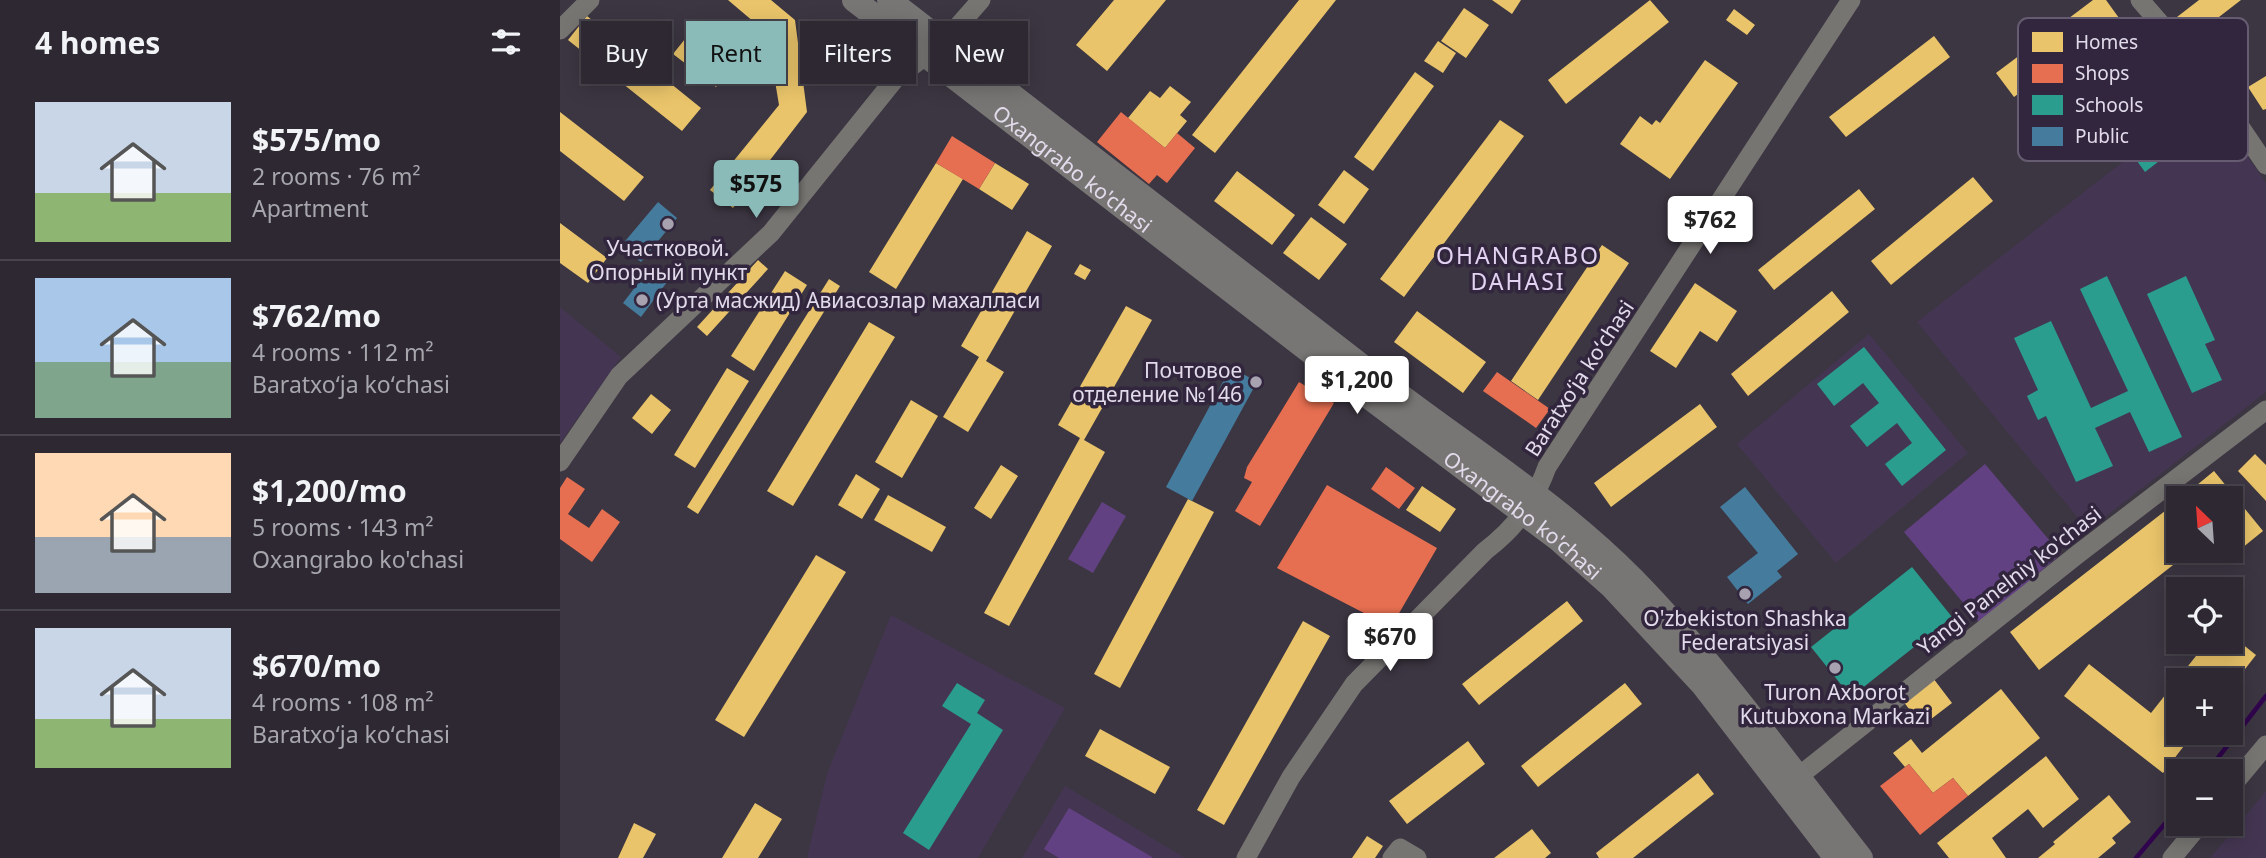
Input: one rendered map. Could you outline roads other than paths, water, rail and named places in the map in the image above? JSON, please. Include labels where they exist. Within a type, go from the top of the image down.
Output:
[{"type":"main road","name":"Oxangrabo ko'chasi","points":[[854,0],[930,46]]},
{"type":"main road","name":"Oxangrabo ko'chasi","points":[[889,0],[930,44]]},
{"type":"main road","name":"Oxangrabo ko'chasi","points":[[980,84],[1361,378],[1531,503],[1602,551],[1660,608],[1790,784],[1836,858]]},
{"type":"main road","name":"Oxangrabo ko'chasi","points":[[1790,784],[1861,858]]},
{"type":"street","points":[[560,30],[590,0]]},
{"type":"street","points":[[961,21],[981,0]]},
{"type":"street","name":"Baratxoʻja koʻchasi","points":[[1246,858],[1291,777],[1354,684],[1485,551],[1508,533],[1531,503],[1547,467],[1851,0]]},
{"type":"street","points":[[2140,0],[2156,18]]},
{"type":"street","points":[[560,462],[619,376],[771,233],[895,79],[930,53]]},
{"type":"street","points":[[2248,138],[2266,165]]},
{"type":"street","name":"Yangi Panelniy ko'chasi","points":[[1790,784],[2078,554],[2266,410]]},
{"type":"street","points":[[2243,773],[2266,746]]},
{"type":"street","points":[[2172,858],[2190,836]]},
{"type":"waterway","points":[[2217,759],[2266,696]]},
{"type":"waterway","points":[[2136,858],[2166,822]]},
{"type":"place","name":"Участковой. Опорный пункт","points":[[668,224]]},
{"type":"place","name":"(Урта масжид) Авиасозлар махалласи","points":[[642,300]]},
{"type":"place","name":"Почтовое отделение №146","points":[[1256,382]]},
{"type":"place","name":"O'zbekiston Shashka Federatsiyasi","points":[[1745,594]]},
{"type":"place","name":"Turon Axborot Kutubxona Markazi","points":[[1835,668]]},
{"type":"district","name":"OHANGRABO DAHASI","points":[[1518,268]]}]
